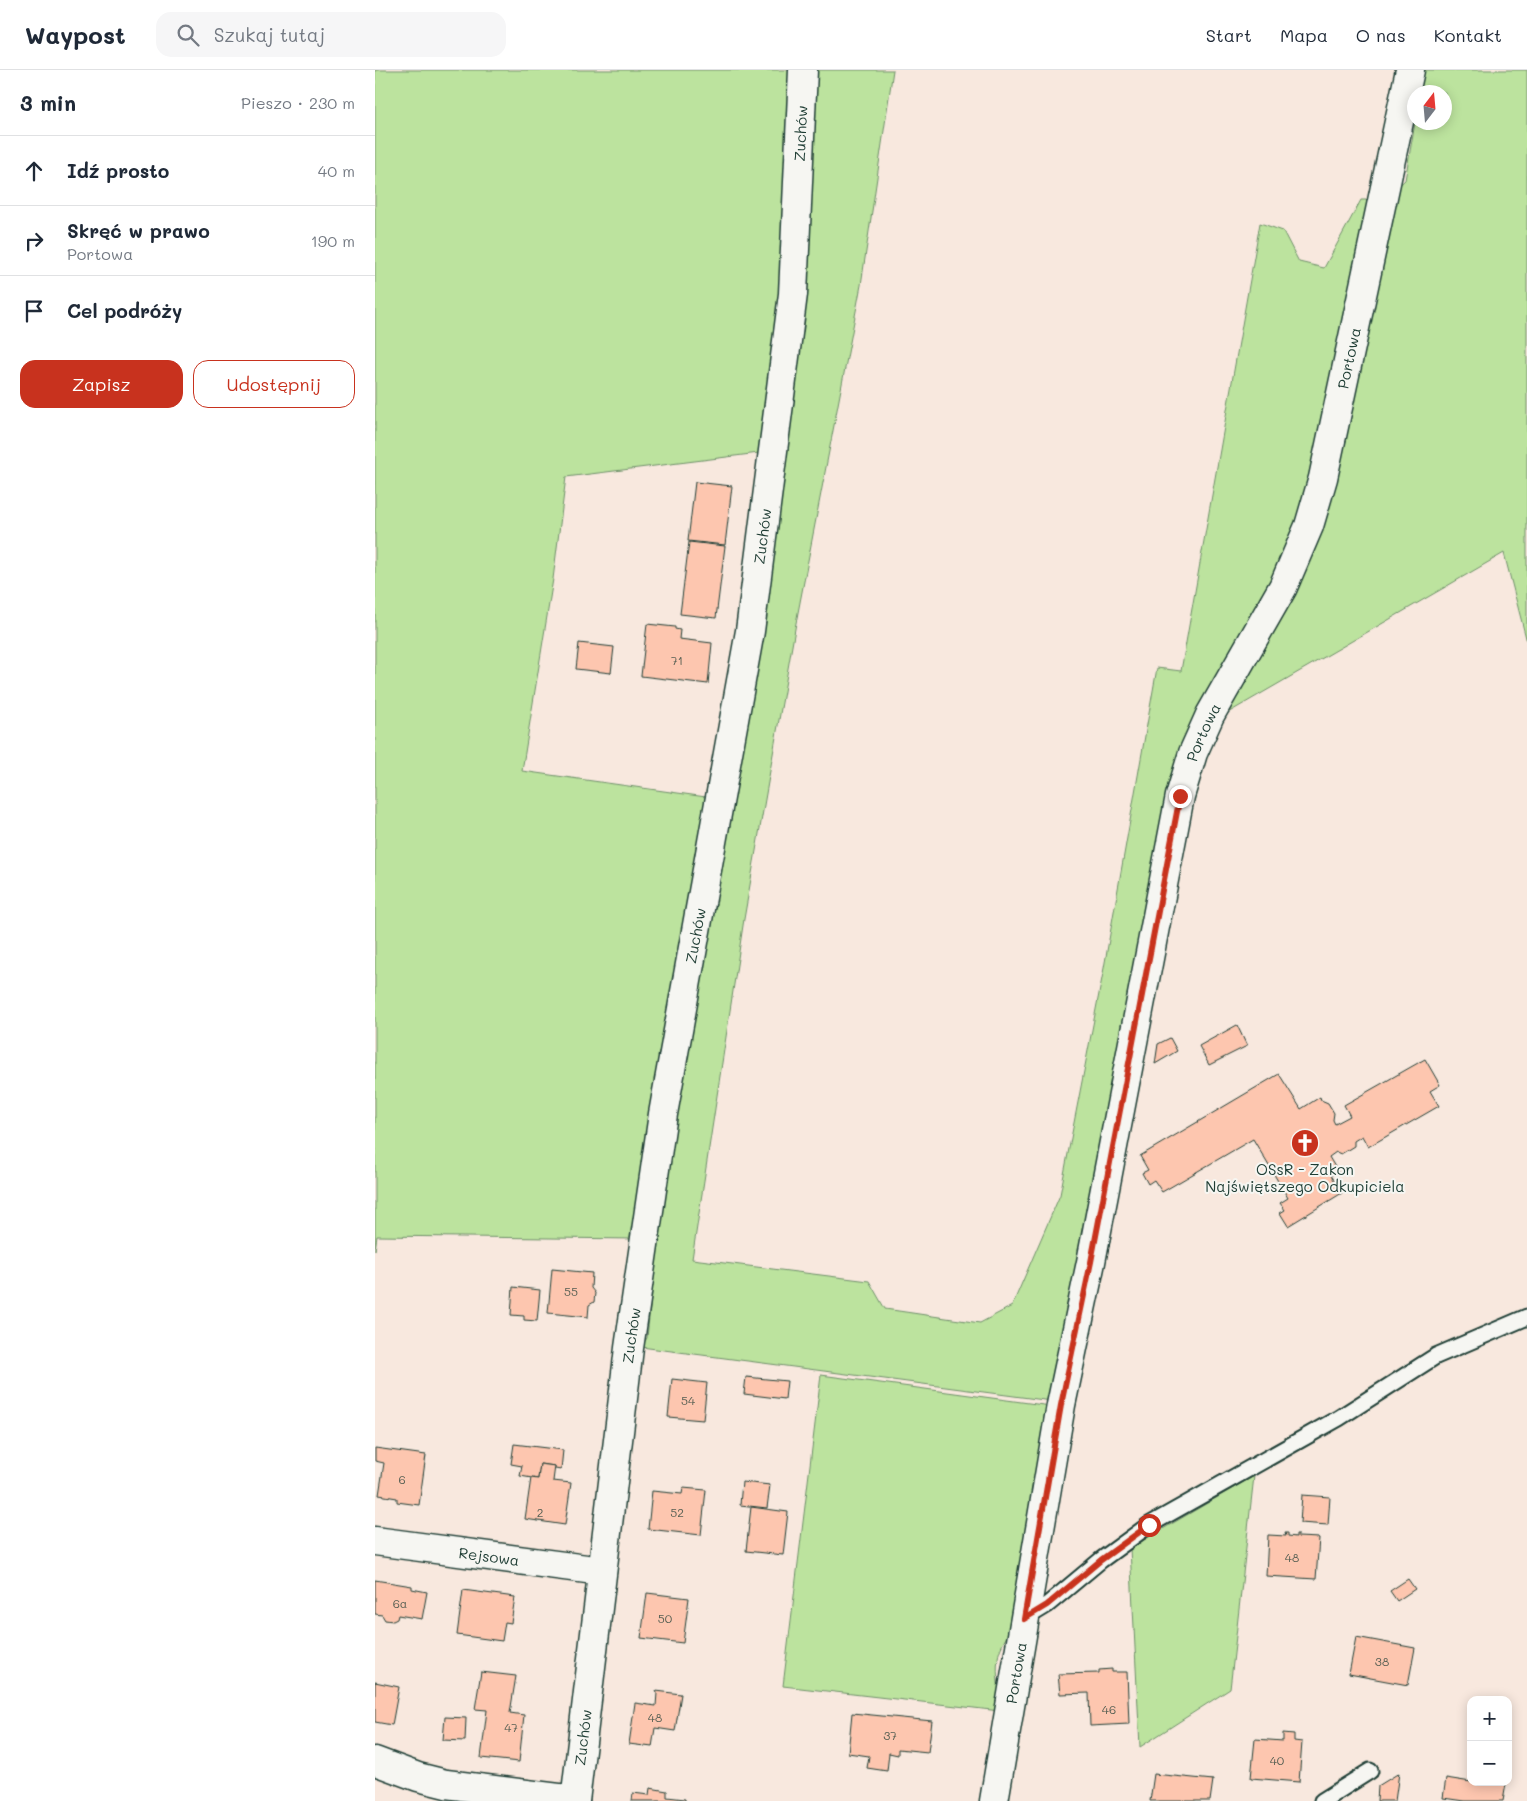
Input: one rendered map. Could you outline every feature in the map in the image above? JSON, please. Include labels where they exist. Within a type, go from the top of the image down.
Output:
[{"type":"street","name":"Zuchów","points":[[575,1800],[629,1348],[663,1114],[752,612],[793,294],[803,70]]},
{"type":"street","name":"Portowa","points":[[994,1801],[1061,1405],[1091,1262],[1180,796],[1193,752],[1210,715],[1283,587],[1309,526],[1323,478],[1410,70]]},
{"type":"street","name":"Rejsowa","points":[[375,1541],[602,1571]]},
{"type":"street","points":[[375,1761],[418,1777],[447,1784],[575,1800]]},
{"type":"lane","points":[[1024,1619],[1047,1605],[1101,1560],[1149,1525],[1339,1418],[1436,1356],[1527,1317]]},
{"type":"lane","points":[[1322,1801],[1370,1771]]},
{"type":"green space","points":[[375,70],[795,70],[792,139],[767,452],[566,477],[553,579],[522,771],[713,798],[636,1239],[377,1236],[375,1250]]},
{"type":"green space","points":[[811,70],[893,70],[861,285],[796,623],[744,919],[692,1259],[869,1281],[885,1309],[980,1323],[1012,1306],[1060,1195],[1104,968],[1157,668],[1181,671],[1260,223],[1283,231],[1299,262],[1324,268],[1361,200],[1374,200],[1315,475],[1273,584],[1205,703],[1052,1401],[641,1347],[647,1338],[654,1267],[706,912]]},
{"type":"green space","points":[[1423,70],[1527,70],[1527,642],[1504,553],[1219,718],[1262,647],[1395,189],[1405,180],[1414,130],[1452,130],[1452,85],[1420,85]]},
{"type":"green space","points":[[821,1375],[1051,1406],[1009,1632],[998,1658],[1000,1711],[783,1686]]},
{"type":"green space","points":[[1254,1476],[1230,1689],[1140,1747],[1130,1548]]},
{"type":"building","points":[[695,482],[732,486],[725,545],[688,541]]},
{"type":"building","points":[[689,542],[725,546],[716,618],[680,614]]},
{"type":"building","points":[[647,624],[675,627],[675,629],[680,630],[679,639],[712,643],[708,684],[641,676]]},
{"type":"building","points":[[579,643],[614,647],[611,673],[576,669]]},
{"type":"building","points":[[1237,1025],[1247,1046],[1209,1065],[1199,1046]]},
{"type":"building","points":[[1170,1038],[1177,1051],[1155,1064],[1158,1044]]},
{"type":"building","name":"OSsR - Zakon Najświętszego Odkupiciela","points":[[1425,1059],[1440,1085],[1430,1091],[1439,1106],[1368,1147],[1362,1136],[1354,1141],[1354,1146],[1341,1154],[1336,1152],[1329,1157],[1338,1172],[1331,1175],[1342,1193],[1288,1226],[1280,1213],[1285,1210],[1280,1203],[1288,1198],[1253,1139],[1162,1192],[1154,1180],[1148,1184],[1142,1173],[1148,1170],[1140,1156],[1279,1074],[1301,1109],[1320,1097],[1321,1100],[1328,1103],[1334,1113],[1333,1120],[1335,1124],[1350,1116],[1344,1105]]},
{"type":"building","points":[[552,1269],[592,1273],[591,1288],[595,1293],[594,1302],[589,1305],[588,1317],[548,1313]]},
{"type":"building","points":[[513,1287],[540,1290],[537,1321],[524,1320],[524,1316],[511,1315]]},
{"type":"building","points":[[746,1377],[787,1381],[785,1399],[744,1394]]},
{"type":"building","points":[[672,1379],[707,1383],[703,1420],[668,1417]]},
{"type":"building","points":[[514,1444],[563,1450],[561,1470],[555,1469],[555,1466],[540,1464],[538,1479],[520,1476],[522,1466],[511,1464]]},
{"type":"building","points":[[375,1448],[426,1455],[419,1505],[397,1502],[397,1498],[379,1495],[384,1463],[375,1461]]},
{"type":"building","points":[[540,1464],[555,1466],[553,1481],[571,1483],[565,1525],[525,1519],[531,1478],[538,1479]]},
{"type":"building","points":[[742,1482],[770,1485],[767,1508],[740,1505]]},
{"type":"building","points":[[683,1488],[706,1490],[701,1535],[648,1529],[652,1491],[682,1494]]},
{"type":"building","points":[[1302,1495],[1330,1497],[1328,1525],[1300,1523]]},
{"type":"building","points":[[751,1507],[788,1512],[783,1555],[746,1551]]},
{"type":"building","points":[[1285,1533],[1288,1533],[1288,1536],[1296,1537],[1296,1534],[1298,1534],[1298,1537],[1319,1538],[1316,1579],[1266,1576],[1268,1535],[1286,1536]]},
{"type":"building","points":[[1408,1579],[1415,1589],[1397,1601],[1390,1591]]},
{"type":"building","points":[[375,1580],[412,1586],[412,1589],[427,1592],[422,1619],[398,1615],[397,1619],[393,1621],[385,1620],[382,1615],[375,1614]]},
{"type":"building","points":[[463,1590],[515,1597],[511,1623],[505,1622],[502,1641],[457,1635]]},
{"type":"building","points":[[647,1593],[689,1598],[683,1643],[641,1638]]},
{"type":"building","points":[[1356,1637],[1415,1648],[1408,1685],[1349,1674]]},
{"type":"building","points":[[1112,1669],[1112,1672],[1127,1672],[1129,1724],[1090,1726],[1089,1693],[1060,1694],[1058,1674],[1099,1673],[1099,1670]]},
{"type":"building","points":[[481,1672],[516,1676],[510,1713],[524,1715],[519,1762],[481,1758],[487,1710],[475,1709]]},
{"type":"building","points":[[375,1682],[399,1687],[392,1725],[375,1722]]},
{"type":"building","points":[[656,1691],[681,1694],[675,1731],[655,1728],[652,1747],[629,1744],[635,1703],[656,1706]]},
{"type":"building","points":[[852,1713],[932,1721],[928,1752],[898,1749],[898,1755],[889,1753],[887,1771],[867,1768],[869,1756],[848,1753]]},
{"type":"building","points":[[445,1717],[466,1718],[465,1741],[443,1740]]},
{"type":"building","points":[[1283,1733],[1294,1734],[1294,1741],[1302,1742],[1299,1782],[1251,1778],[1255,1739],[1283,1741]]},
{"type":"building","points":[[1399,1773],[1395,1801],[1377,1801],[1378,1786]]},
{"type":"building","points":[[1154,1774],[1213,1780],[1210,1801],[1150,1801]]},
{"type":"building","points":[[1446,1778],[1467,1781],[1467,1786],[1506,1786],[1503,1801],[1464,1801],[1443,1798]]},
{"type":"building","points":[[650,1788],[667,1791],[667,1797],[685,1799],[685,1801],[632,1801],[633,1793],[649,1795]]},
{"type":"place","name":"OSsR - Zakon Najświętszego Odkupiciela","points":[[1305,1143]]},
{"type":"route","points":[[1149,1525],[1101,1560],[1047,1605],[1024,1619],[1061,1405],[1091,1262],[1180,796]]}]
